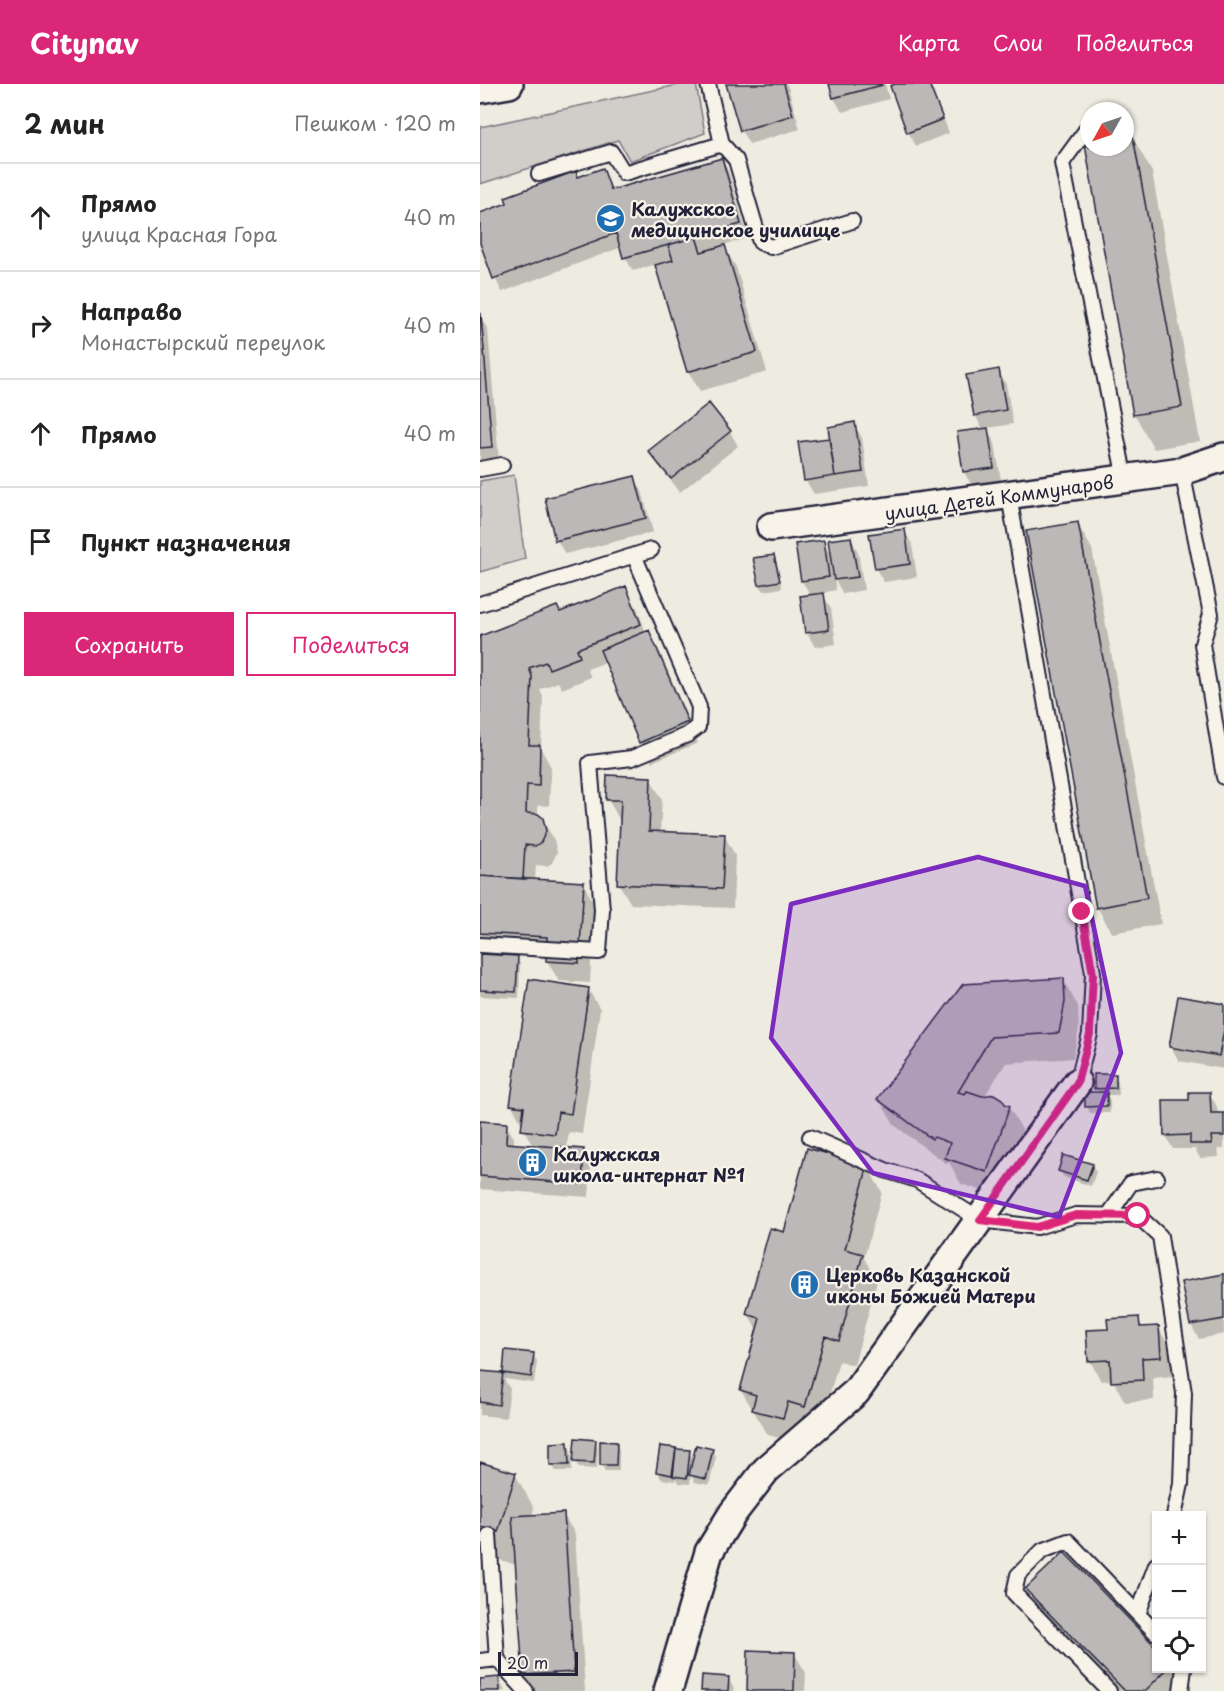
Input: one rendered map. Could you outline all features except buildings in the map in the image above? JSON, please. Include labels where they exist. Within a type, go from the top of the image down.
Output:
[{"type":"street","points":[[480,89],[509,84]]},
{"type":"street","name":"улица Детей Коммунаров","points":[[771,527],[1182,471],[1224,457]]},
{"type":"street","points":[[668,1691],[709,1552],[733,1513],[766,1470],[856,1392],[1077,1083]]},
{"type":"lane","points":[[708,84],[722,144],[736,160],[760,242],[771,248],[852,221]]},
{"type":"lane","points":[[1080,138],[1062,163],[1125,479]]},
{"type":"lane","points":[[538,174],[611,152],[624,173],[722,144]]},
{"type":"lane","points":[[480,469],[502,465]]},
{"type":"lane","points":[[1182,471],[1211,614],[1202,644],[1224,777]]},
{"type":"lane","points":[[1010,496],[1093,974],[1090,1034],[1077,1083]]},
{"type":"lane","points":[[480,604],[651,550]]},
{"type":"lane","points":[[480,945],[599,952],[602,910],[590,763],[632,758],[687,735],[698,727],[699,707],[634,555]]},
{"type":"lane","points":[[810,1137],[885,1170],[917,1180],[980,1220],[1037,1227],[1076,1215],[1138,1216],[1160,1236],[1184,1393],[1181,1484],[1175,1511]]},
{"type":"lane","points":[[1107,1216],[1131,1183],[1156,1178]]},
{"type":"lane","points":[[489,1535],[497,1659],[525,1691]]},
{"type":"lane","points":[[1109,1691],[1014,1593],[1018,1575],[1042,1551],[1068,1541],[1152,1629]]},
{"type":"lane","points":[[1138,1614],[1152,1576]]},
{"type":"lane","points":[[480,1661],[497,1659]]},
{"type":"lane","points":[[1181,1691],[1183,1673]]},
{"type":"highlighted area","points":[[978,857],[1085,886],[1121,1053],[1059,1217],[873,1173],[771,1038],[791,904]]},
{"type":"shaded area","points":[[682,84],[696,84],[705,133],[630,161],[618,140],[480,184],[480,127]]},
{"type":"shaded area","points":[[514,475],[525,559],[480,572],[480,481]]},
{"type":"place","name":"Калужское медицинское училище","points":[[610,218]]},
{"type":"place","name":"Калужская школа-интернат №1","points":[[532,1163]]},
{"type":"place","name":"Церковь Казанской иконы Божией Матери","points":[[805,1284]]},
{"type":"route","points":[[1082,912],[1093,974],[1090,1034],[1077,1083],[980,1220],[1037,1227],[1076,1215],[1138,1216]]}]
